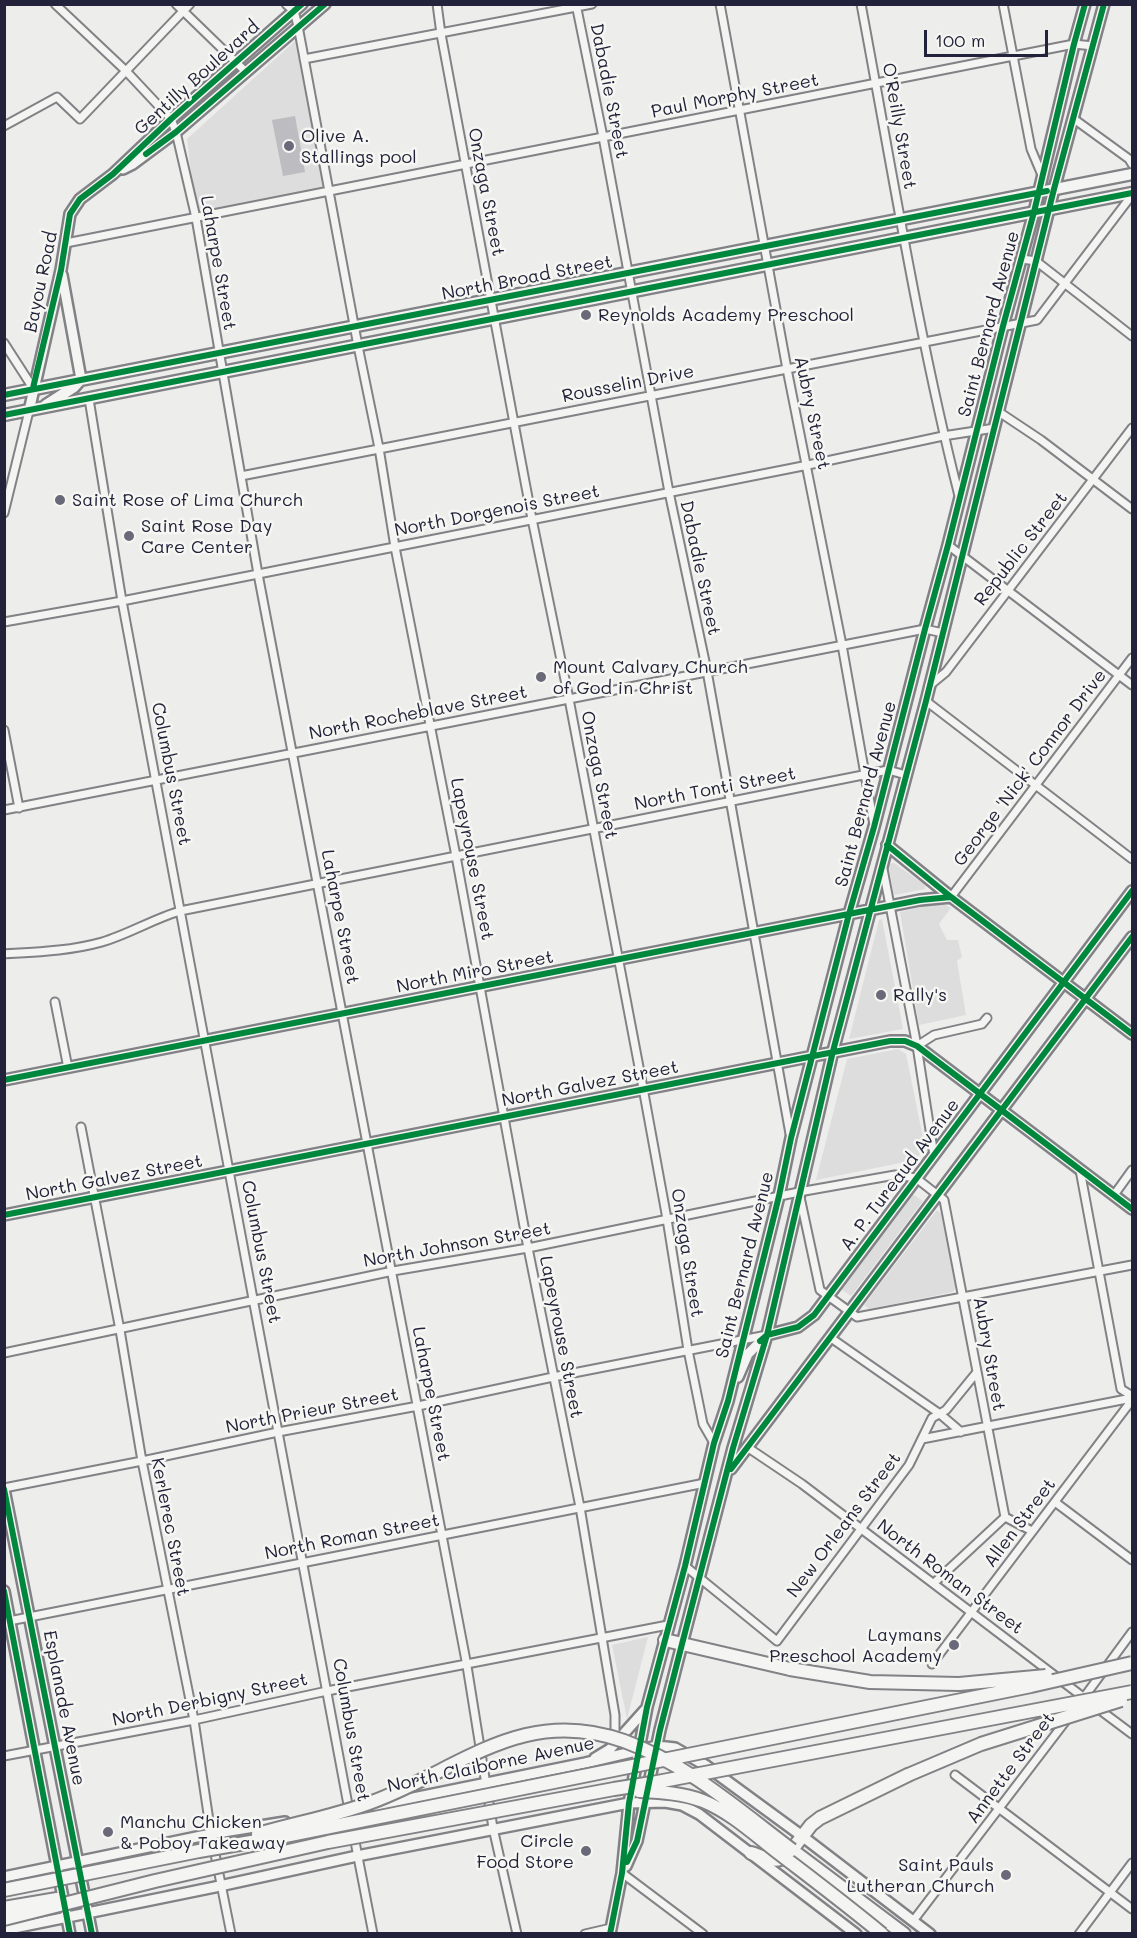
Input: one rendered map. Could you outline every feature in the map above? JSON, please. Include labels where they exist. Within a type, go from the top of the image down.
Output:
[{"type":"highway","points":[[665,1640],[790,1670],[870,1682],[959,1684],[1092,1671]]},
{"type":"highway","points":[[4,1890],[199,1851],[280,1838],[1031,1686],[1132,1663]]},
{"type":"highway","points":[[4,1919],[155,1881],[328,1842],[1132,1692]]},
{"type":"highway","points":[[751,1853],[778,1860],[787,1856],[811,1825],[832,1811],[908,1775],[981,1744],[1132,1697]]},
{"type":"highway","points":[[199,1851],[372,1802],[501,1742],[546,1731],[563,1729],[581,1731],[625,1741],[684,1770],[904,1934]]},
{"type":"highway","points":[[614,1789],[665,1792],[701,1800],[714,1806],[740,1823],[882,1934]]},
{"type":"highway","points":[[4,1908],[155,1881]]},
{"type":"main road","name":"North Broad Street","points":[[4,395],[1132,174]]},
{"type":"main road","name":"North Broad Street","points":[[4,415],[1132,194]]},
{"type":"main road","points":[[987,202],[991,221]]},
{"type":"main road","points":[[44,407],[74,387],[81,379]]},
{"type":"street","points":[[55,4],[126,71],[171,119]]},
{"type":"street","points":[[176,4],[246,72]]},
{"type":"street","points":[[4,126],[57,97],[80,119],[190,4]]},
{"type":"street","name":"Gentilly Boulevard","points":[[93,189],[113,174],[171,119],[237,63],[290,8],[302,4]]},
{"type":"street","name":"Gentilly Boulevard","points":[[113,174],[133,164],[176,132],[325,4]]},
{"type":"street","name":"Onzaga Street","points":[[437,4],[494,319],[643,1089],[688,1350],[703,1424],[714,1443]]},
{"type":"street","points":[[304,59],[592,4]]},
{"type":"street","name":"Aubry Street","points":[[720,4],[842,645],[874,826]]},
{"type":"street","name":"O'Reilly Street","points":[[861,4],[924,341],[959,499]]},
{"type":"street","points":[[1003,4],[1031,149],[1042,175]]},
{"type":"street","name":"Saint Bernard Avenue","points":[[610,1931],[622,1873],[629,1803],[647,1707],[685,1566],[714,1443],[728,1401],[779,1196],[791,1138],[1034,212],[1061,94],[1085,4]]},
{"type":"street","name":"Saint Bernard Avenue","points":[[622,1873],[637,1840],[682,1644],[734,1448],[767,1335],[833,1051],[926,701],[1054,189],[1104,4]]},
{"type":"street","name":"Dabadie Street","points":[[577,6],[669,492],[707,671],[791,1138]]},
{"type":"street","name":"Lapeyrouse Street","points":[[290,8],[298,26],[330,190],[528,1248],[580,1507],[615,1715],[615,1734],[610,1749]]},
{"type":"street","name":"Paul Morphy Street","points":[[66,243],[1074,44],[1093,46]]},
{"type":"street","points":[[1061,94],[1079,100]]},
{"type":"street","name":"Laharpe Street","points":[[171,119],[196,218],[258,574],[393,1271],[467,1666],[493,1828],[516,1934]]},
{"type":"street","points":[[1074,119],[1129,159],[1132,164]]},
{"type":"street","name":"Bayou Road","points":[[4,513],[61,270],[70,214],[80,199],[93,189]]},
{"type":"street","points":[[1021,323],[1037,320],[1132,194]]},
{"type":"street","points":[[1022,258],[1036,261],[1132,336]]},
{"type":"street","points":[[61,270],[81,379]]},
{"type":"street","name":"Rousselin Drive","points":[[241,476],[1021,323]]},
{"type":"street","points":[[4,343],[16,365],[33,388]]},
{"type":"street","name":"Columbus Street","points":[[89,399],[122,601],[155,781],[373,1934]]},
{"type":"street","points":[[999,412],[1132,509]]},
{"type":"street","name":"North Dorgenois Street","points":[[4,622],[122,601],[944,436],[995,428]]},
{"type":"street","name":"Republic Street","points":[[929,686],[946,672],[1132,428]]},
{"type":"street","points":[[948,546],[1132,685]]},
{"type":"street","name":"North Rocheblave Street","points":[[4,810],[924,629],[943,633]]},
{"type":"street","name":"George 'Nick' Connor Drive","points":[[951,897],[1132,658]]},
{"type":"street","points":[[926,701],[1132,859]]},
{"type":"street","points":[[4,730],[19,807]]},
{"type":"street","name":"North Tonti Street","points":[[4,954],[50,952],[101,942],[180,911],[593,828],[888,770],[906,775]]},
{"type":"street","points":[[887,845],[951,897],[1132,1034]]},
{"type":"street","points":[[882,865],[917,1046],[934,1156]]},
{"type":"street","name":"A. P. Tureaud Avenue","points":[[767,1335],[798,1327],[814,1315],[1132,891]]},
{"type":"street","name":"North Miro Street","points":[[4,1080],[870,909],[951,897]]},
{"type":"street","points":[[728,1473],[1132,937]]},
{"type":"street","points":[[55,1002],[68,1068]]},
{"type":"street","points":[[917,1046],[934,1035],[982,1024],[987,1018]]},
{"type":"street","name":"North Galvez Street","points":[[4,1215],[885,1041],[905,1041],[917,1046],[1132,1209]]},
{"type":"street","name":"Kerlerec Street","points":[[81,1127],[120,1330],[142,1461],[194,1720],[211,1834],[231,1934]]},
{"type":"street","points":[[1080,1170],[1120,1389],[1132,1398]]},
{"type":"street","points":[[1114,1195],[1132,1170]]},
{"type":"street","name":"North Johnson Street","points":[[4,1353],[393,1271],[528,1248],[799,1192],[895,1175],[916,1178]]},
{"type":"street","name":"Aubry Street","points":[[916,1178],[944,1200],[1005,1517]]},
{"type":"street","points":[[799,1192],[820,1290],[857,1317],[1132,1265]]},
{"type":"street","points":[[728,1401],[748,1354],[767,1335]]},
{"type":"street","name":"North Prieur Street","points":[[4,1489],[767,1335]]},
{"type":"street","points":[[831,1338],[940,1414],[961,1432]]},
{"type":"street","name":"New Orleans Street","points":[[701,1579],[777,1641],[909,1465],[932,1418],[946,1410],[977,1372]]},
{"type":"street","points":[[922,1438],[1132,1398]]},
{"type":"street","name":"Allen Street","points":[[932,1664],[1132,1398]]},
{"type":"street","points":[[714,1443],[734,1448]]},
{"type":"street","name":"North Roman Street","points":[[747,1447],[802,1484],[1132,1734]]},
{"type":"street","name":"North Roman Street","points":[[7,1621],[705,1483]]},
{"type":"street","name":"Esplanade Avenue","points":[[4,1489],[57,1747],[92,1934]]},
{"type":"street","points":[[1055,1502],[1132,1560]]},
{"type":"street","points":[[934,1583],[1005,1517],[1032,1531]]},
{"type":"street","points":[[685,1566],[701,1579]]},
{"type":"street","name":"Esplanade Avenue","points":[[4,1591],[7,1621],[58,1865],[70,1934]]},
{"type":"street","name":"North Derbigny Street","points":[[4,1756],[668,1625]]},
{"type":"street","name":"Annette Street","points":[[913,1921],[1132,1632]]},
{"type":"street","points":[[585,1763],[610,1749],[647,1707]]},
{"type":"street","name":"North Claiborne Avenue","points":[[4,1876],[211,1834],[349,1811],[657,1746],[675,1748],[705,1765],[930,1934]]},
{"type":"street","points":[[955,1775],[1132,1909]]},
{"type":"street","points":[[4,1930],[493,1828],[646,1801],[665,1802],[691,1809],[856,1934]]},
{"type":"street","points":[[1079,1934],[1132,1863]]},
{"type":"street","points":[[58,1865],[84,1889]]},
{"type":"street","points":[[622,1873],[703,1934]]},
{"type":"street","points":[[63,1892],[76,1906],[89,1913]]},
{"type":"street","points":[[585,1934],[610,1931]]},
{"type":"shaded area","points":[[295,41],[304,59],[330,190],[196,218],[187,139]]},
{"type":"shaded area","name":"Olive A. Stallings pool","points":[[295,116],[305,172],[283,176],[272,120]]},
{"type":"shaded area","points":[[894,863],[925,885],[925,889],[894,895],[888,864]]},
{"type":"shaded area","points":[[937,903],[951,908],[939,924],[947,940],[958,940],[962,957],[957,961],[966,1015],[919,1025],[900,912]]},
{"type":"shaded area","points":[[882,919],[903,1029],[849,1039],[879,920]]},
{"type":"shaded area","points":[[898,1049],[906,1054],[925,1148],[915,1160],[816,1180],[847,1059]]},
{"type":"shaded area","points":[[911,1193],[923,1201],[851,1296],[839,1288]]},
{"type":"shaded area","points":[[937,1210],[941,1214],[956,1288],[953,1292],[869,1309],[864,1305]]},
{"type":"shaded area","points":[[648,1637],[627,1719],[612,1645]]},
{"type":"cycle path","points":[[33,388],[61,270],[70,214],[80,199],[113,174],[171,119],[302,4]]},
{"type":"cycle path","points":[[146,154],[176,132],[325,4]]},
{"type":"cycle path","points":[[610,1934],[622,1873],[629,1803],[647,1707],[685,1566],[714,1443],[728,1401],[779,1196],[791,1138],[1034,212],[1085,4]]},
{"type":"cycle path","points":[[627,1862],[637,1841],[660,1730],[682,1644],[733,1448],[767,1335],[833,1051],[926,701],[1054,189],[1104,4]]},
{"type":"cycle path","points":[[4,395],[1047,191]]},
{"type":"cycle path","points":[[4,415],[1132,193]]},
{"type":"cycle path","points":[[887,845],[951,897]]},
{"type":"cycle path","points":[[760,1341],[767,1335],[798,1327],[814,1315],[1132,891]]},
{"type":"cycle path","points":[[4,1080],[920,900],[951,897],[1132,1034]]},
{"type":"cycle path","points":[[731,1469],[1132,937]]},
{"type":"cycle path","points":[[4,1215],[890,1041],[905,1041],[917,1046],[1132,1209]]},
{"type":"cycle path","points":[[4,1489],[92,1934]]},
{"type":"cycle path","points":[[4,1591],[70,1934]]},
{"type":"place","name":"Olive A. Stallings pool","points":[[289,146]]},
{"type":"place","name":"Reynolds Academy Preschool","points":[[586,315]]},
{"type":"place","name":"Saint Rose of Lima Church","points":[[60,500]]},
{"type":"place","name":"Saint Rose Day Care Center","points":[[129,536]]},
{"type":"place","name":"Mount Calvary Church of God in Christ","points":[[541,677]]},
{"type":"place","name":"Rally's","points":[[881,995]]},
{"type":"place","name":"Laymans Preschool Academy","points":[[954,1645]]},
{"type":"place","name":"Manchu Chicken & Poboy Takeaway","points":[[108,1832]]},
{"type":"place","name":"Circle Food Store","points":[[586,1851]]},
{"type":"place","name":"Saint Pauls Lutheran Church","points":[[1006,1875]]}]
